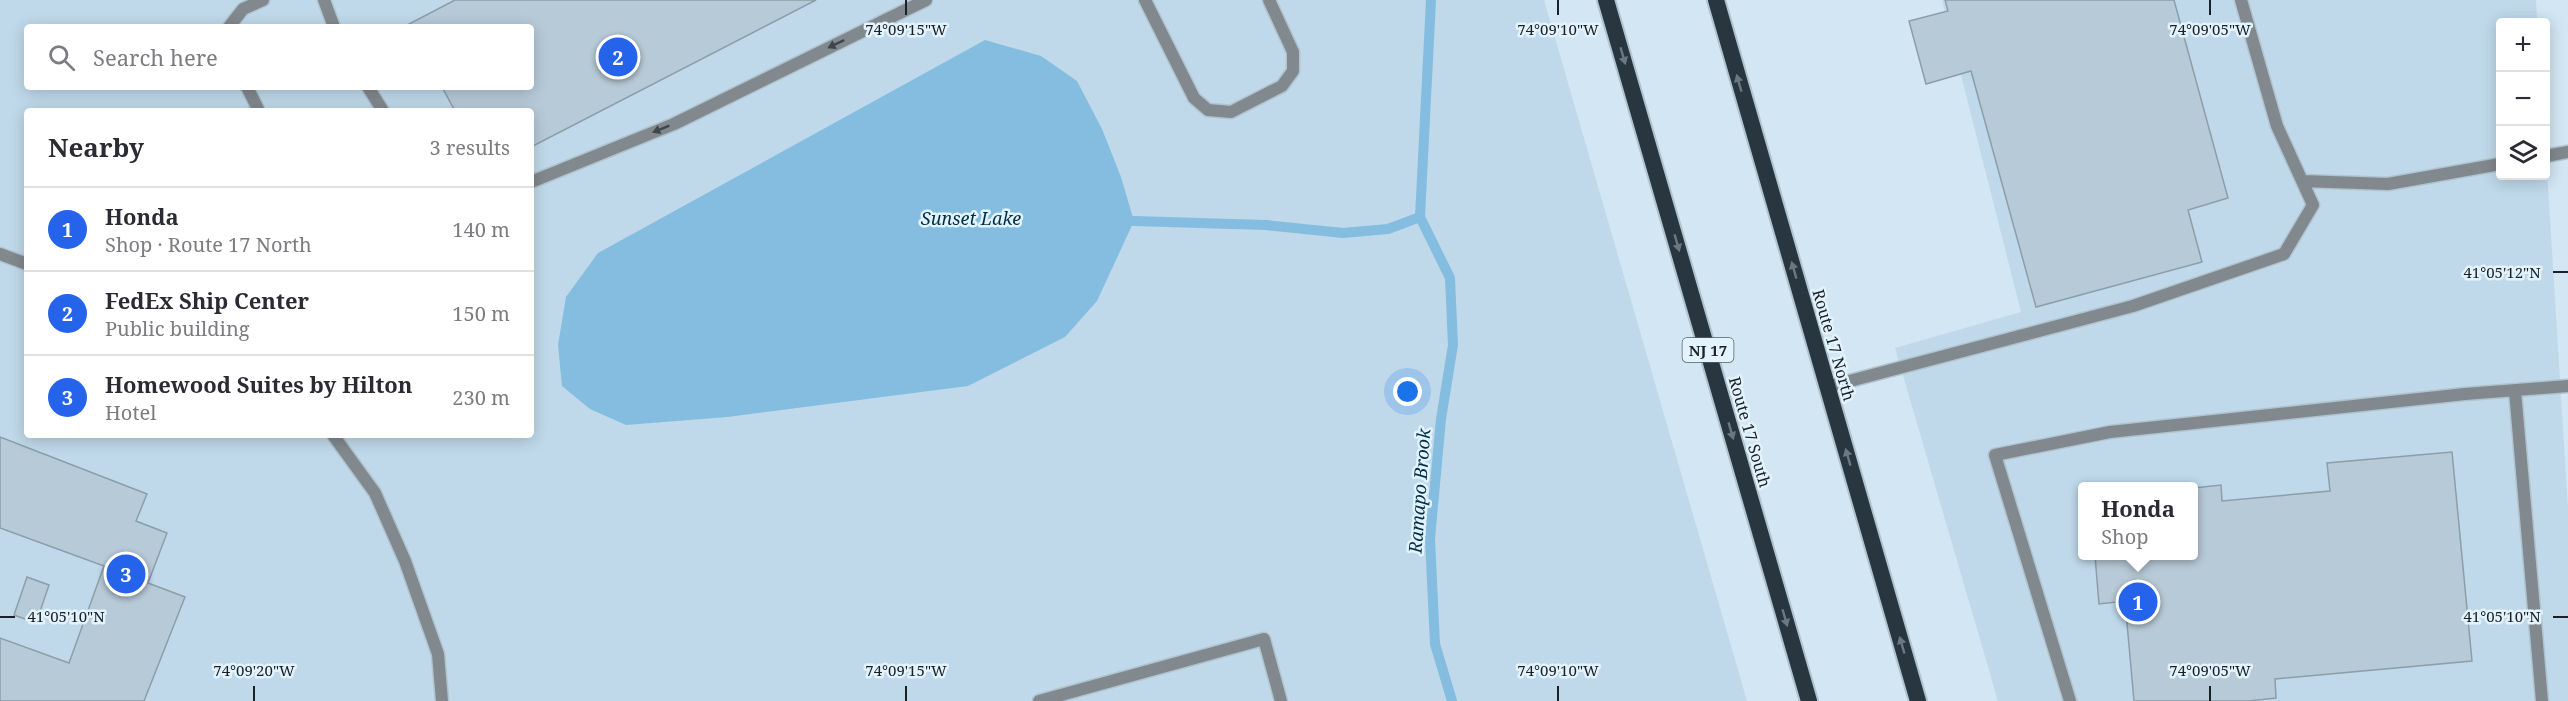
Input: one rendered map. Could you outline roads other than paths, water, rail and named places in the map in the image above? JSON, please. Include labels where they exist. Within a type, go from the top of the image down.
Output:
[{"type":"highway","name":"Route 17 South","points":[[1606,0],[1809,701]]},
{"type":"highway","name":"Route 17 North","points":[[1716,0],[1918,701]]},
{"type":"lane","points":[[231,24],[243,9],[262,0]]},
{"type":"lane","points":[[324,0],[333,24]]},
{"type":"lane","points":[[534,181],[674,124],[926,0]]},
{"type":"lane","points":[[1145,0],[1194,98],[1208,110],[1231,112],[1282,86],[1293,71],[1293,52],[1269,0]]},
{"type":"lane","points":[[1827,387],[2133,306],[2284,254],[2313,205],[2277,126],[2241,0]]},
{"type":"lane","points":[[248,90],[258,108]]},
{"type":"lane","points":[[370,90],[381,108]]},
{"type":"lane","points":[[2550,155],[2568,152]]},
{"type":"lane","points":[[2302,181],[2388,184],[2496,165]]},
{"type":"lane","points":[[0,254],[24,263]]},
{"type":"lane","points":[[2070,701],[1995,455],[2110,432],[2568,386]]},
{"type":"lane","points":[[2515,391],[2542,701]]},
{"type":"lane","points":[[335,438],[375,493],[405,561],[438,654],[442,701]]},
{"type":"lane","points":[[1039,701],[1264,639],[1281,701]]},
{"type":"water","name":"Sunset Lake","points":[[985,40],[1041,56],[1077,81],[1102,129],[1121,177],[1134,221],[1097,301],[1065,337],[968,386],[727,417],[626,425],[590,409],[562,386],[558,345],[566,297],[598,253]]},
{"type":"waterway","name":"Ramapo Brook","points":[[1134,221],[1266,225],[1343,233],[1388,229],[1420,217],[1431,0]]},
{"type":"waterway","name":"Ramapo Brook","points":[[1420,217],[1450,278],[1453,345],[1441,419],[1430,539],[1435,644],[1452,701]]},
{"type":"place","name":"FedEx Ship Center","points":[[618,57]]},
{"type":"place","name":"Homewood Suites by Hilton","points":[[126,574]]},
{"type":"place","name":"Honda","points":[[2138,602]]}]
